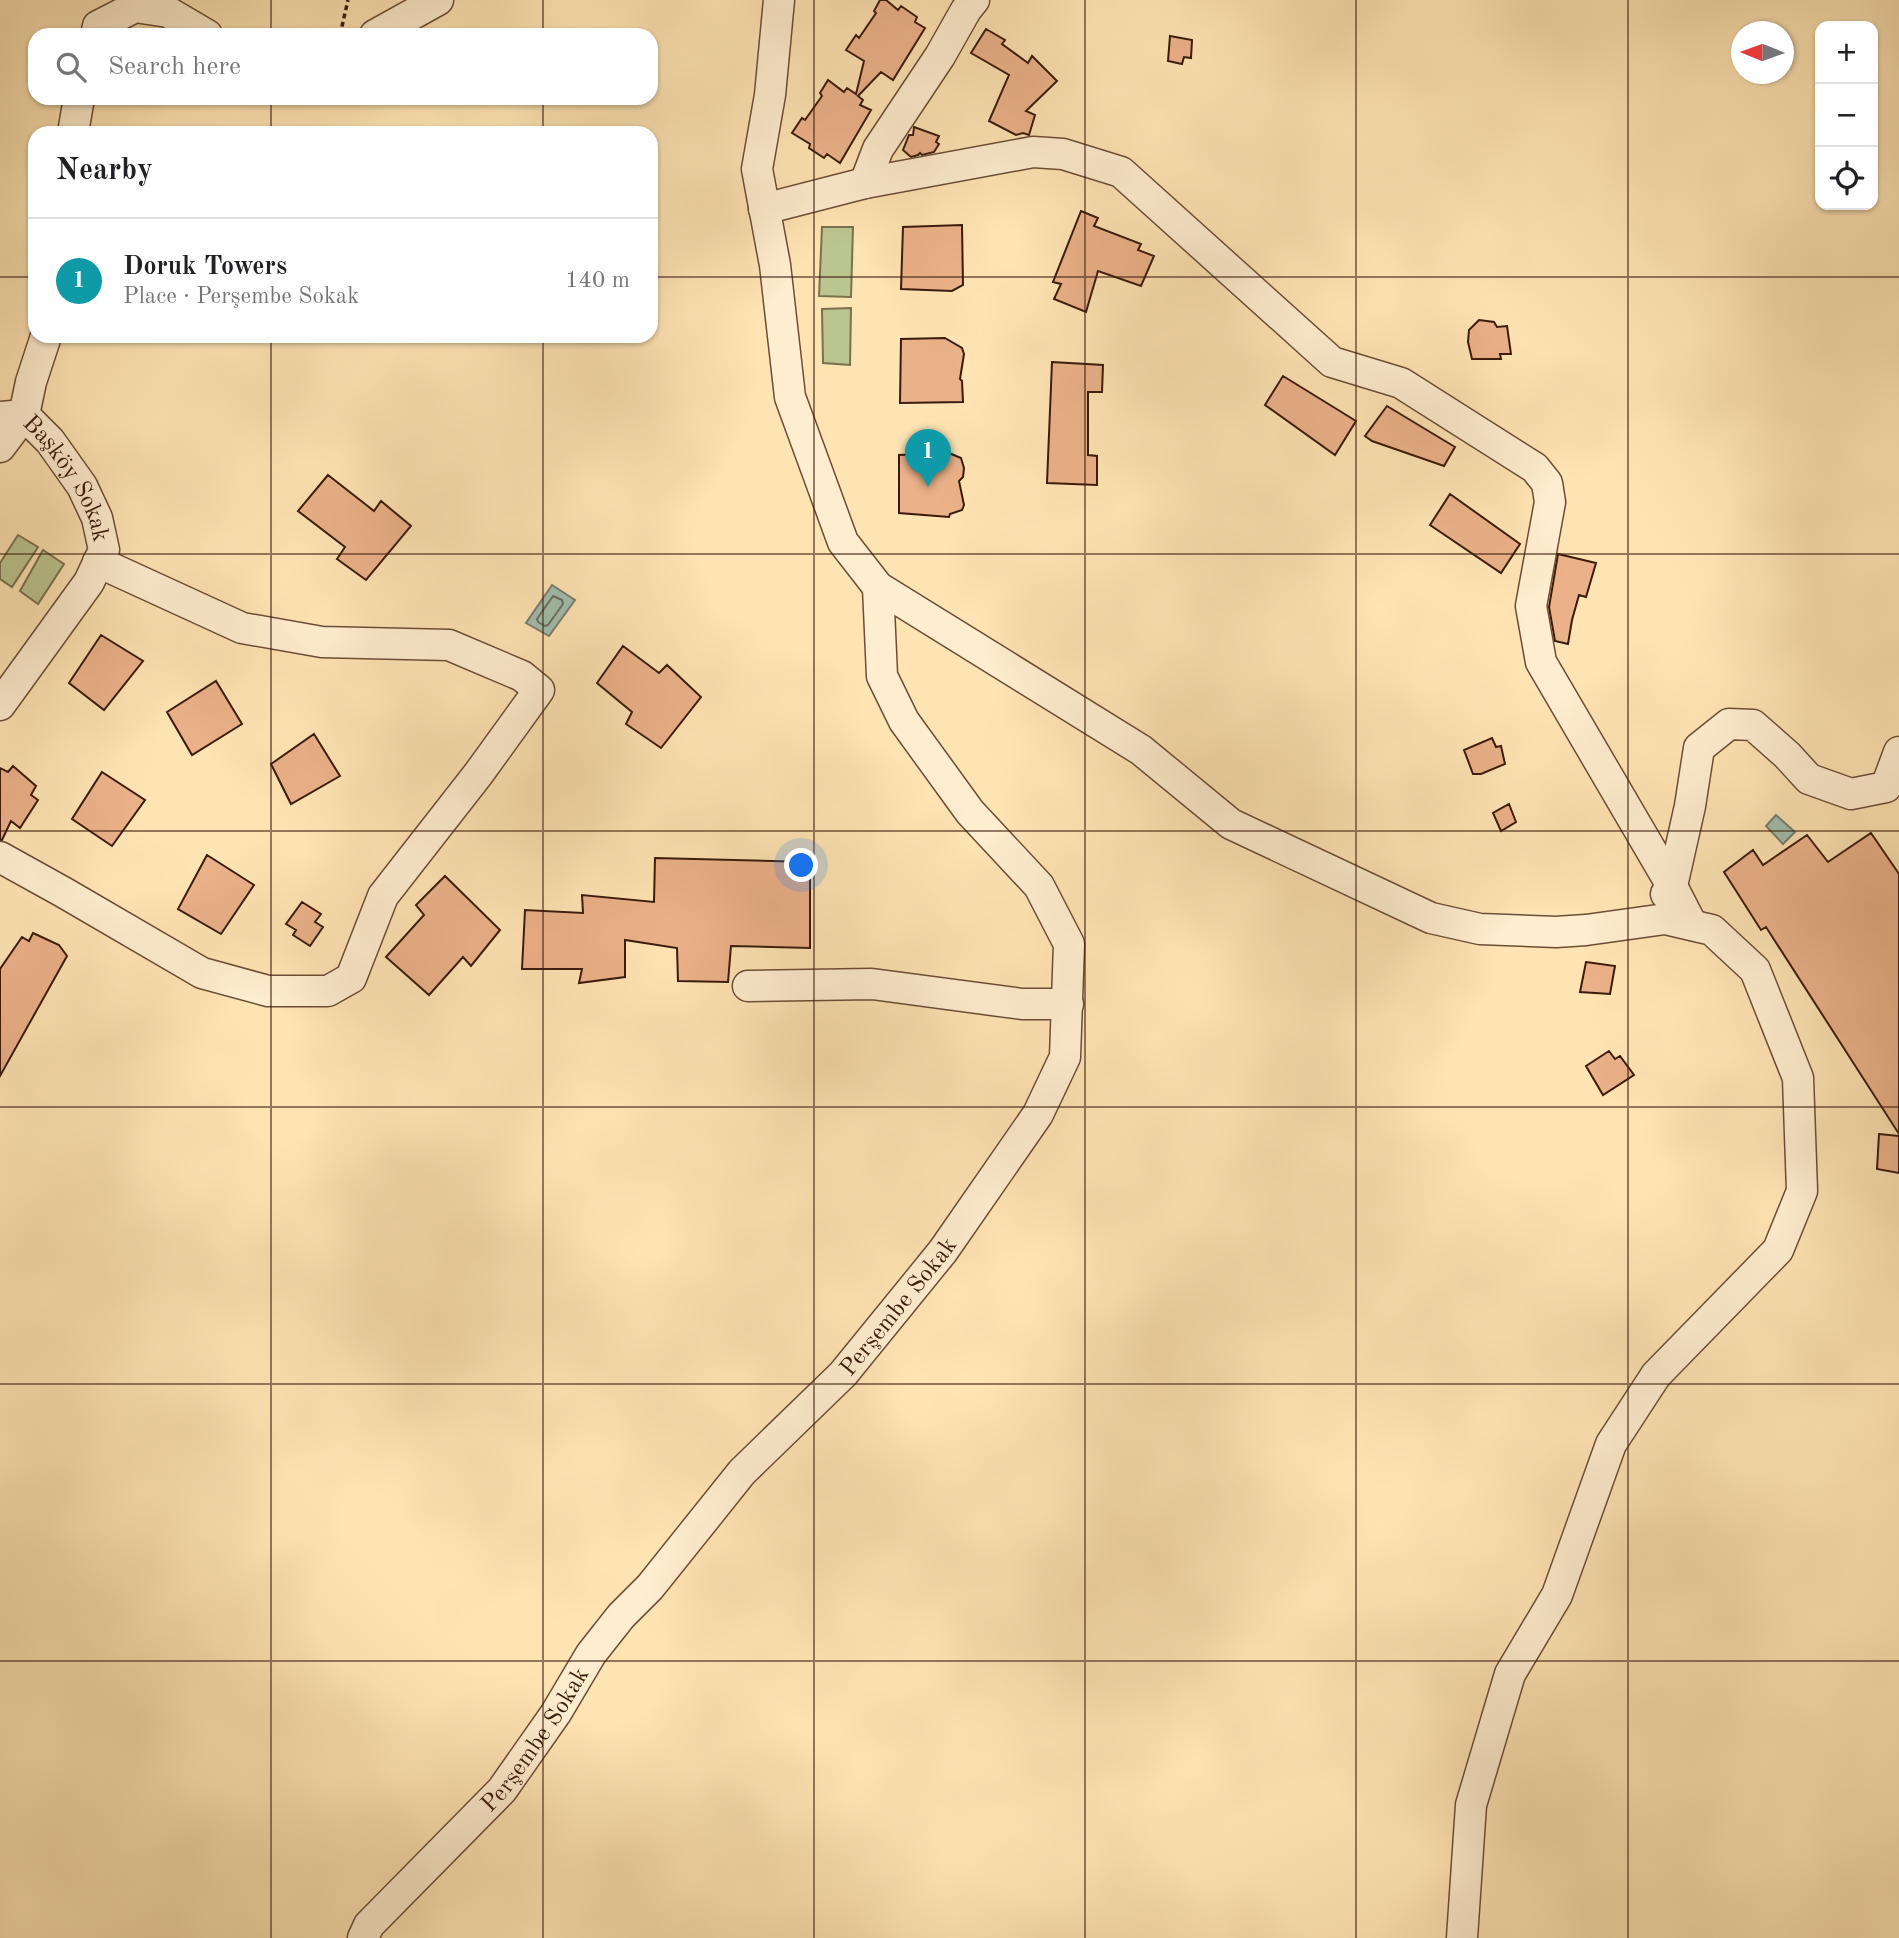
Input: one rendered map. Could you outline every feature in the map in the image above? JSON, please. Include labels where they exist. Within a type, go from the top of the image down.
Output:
[{"type":"street","points":[[388,28],[438,0]]},
{"type":"street","points":[[779,0],[770,95],[757,169],[775,265],[790,397],[843,542],[878,587],[1141,750],[1231,824],[1431,918],[1480,929],[1556,932],[1665,919],[1712,930],[1755,970],[1798,1078],[1802,1191],[1778,1250],[1656,1375],[1611,1444],[1557,1595],[1510,1674],[1471,1805],[1462,1938]]},
{"type":"street","points":[[865,183],[878,149],[974,0]]},
{"type":"street","points":[[102,17],[135,7],[168,12],[195,28]]},
{"type":"street","points":[[74,126],[78,105]]},
{"type":"street","points":[[764,209],[865,183],[1033,152],[1063,154],[1121,172],[1332,362],[1401,383],[1535,468],[1547,483],[1550,502],[1531,606],[1541,662],[1692,925]]},
{"type":"street","points":[[0,447],[12,416],[31,382],[44,343]]},
{"type":"street","name":"Başköy Sokak","points":[[0,705],[89,582],[104,550],[97,518],[82,486],[50,441],[12,416]]},
{"type":"street","points":[[0,857],[202,973],[268,990],[328,991],[351,978],[383,896],[539,690],[522,676],[449,645],[322,642],[242,628],[98,562]]},
{"type":"street","name":"Perşembe Sokak","points":[[363,1938],[369,1925],[502,1790],[556,1713],[591,1654],[621,1616],[650,1587],[742,1472],[842,1374],[943,1251],[1038,1114],[1065,1057],[1069,944],[1039,886],[970,812],[904,721],[882,676],[878,587]]},
{"type":"street","points":[[1639,922],[1672,887],[1690,806],[1699,748],[1729,724],[1753,725],[1809,779],[1851,794],[1886,787],[1899,752]]},
{"type":"street","points":[[748,986],[872,984],[1022,1004],[1068,1004]]},
{"type":"path","points":[[342,28],[348,0]]},
{"type":"green space","points":[[822,227],[853,227],[851,297],[819,296]]},
{"type":"green space","points":[[851,308],[850,365],[823,363],[822,309]]},
{"type":"green space","points":[[18,535],[38,547],[12,587],[0,579],[0,563]]},
{"type":"green space","points":[[43,550],[64,564],[38,604],[20,591]]},
{"type":"water","points":[[552,585],[575,600],[549,636],[526,623]]},
{"type":"water","points":[[1776,815],[1795,832],[1783,844],[1766,826]]},
{"type":"building","points":[[880,0],[886,0],[898,10],[901,6],[917,17],[915,22],[925,28],[893,80],[881,72],[858,96],[863,100],[860,105],[871,110],[840,163],[827,154],[824,158],[809,148],[810,144],[792,133],[822,96],[820,93],[828,80],[844,92],[847,88],[856,94],[864,61],[846,50],[856,35],[859,38],[876,13],[874,11]]},
{"type":"building","points":[[986,29],[1005,40],[1002,44],[1028,63],[1032,56],[1057,81],[1026,111],[1035,115],[1029,135],[1016,135],[989,121],[1009,75],[971,53]]},
{"type":"building","points":[[1170,36],[1192,40],[1191,58],[1184,57],[1182,64],[1168,61]]},
{"type":"building","points":[[914,127],[939,136],[936,142],[939,144],[934,152],[911,157],[903,150],[909,135],[913,135]]},
{"type":"building","points":[[1081,211],[1098,218],[1094,226],[1141,244],[1138,250],[1154,256],[1141,286],[1098,271],[1086,312],[1054,299],[1061,284],[1053,282]]},
{"type":"building","points":[[962,225],[963,285],[952,291],[901,289],[903,227]]},
{"type":"building","points":[[1479,320],[1494,322],[1497,327],[1507,326],[1511,354],[1500,354],[1501,359],[1472,359],[1468,342],[1469,330]]},
{"type":"building","points":[[945,338],[962,348],[964,354],[960,379],[963,402],[900,403],[901,339]]},
{"type":"building","points":[[1052,362],[1103,365],[1102,392],[1088,392],[1088,455],[1097,456],[1097,485],[1047,483]]},
{"type":"building","points":[[1283,376],[1356,421],[1335,455],[1265,405]]},
{"type":"building","points":[[1387,406],[1455,447],[1444,466],[1372,441],[1365,436]]},
{"type":"building","points":[[949,453],[961,458],[964,468],[963,477],[959,481],[964,505],[962,510],[950,514],[949,517],[899,513],[899,455]]},
{"type":"building","points":[[328,475],[374,511],[381,501],[411,526],[366,580],[337,559],[345,547],[298,511]]},
{"type":"building","points":[[1450,494],[1520,544],[1501,573],[1430,525]]},
{"type":"building","points":[[1558,554],[1596,563],[1586,597],[1579,595],[1568,644],[1555,641],[1549,607]]},
{"type":"building","points":[[101,635],[143,661],[104,710],[69,683]]},
{"type":"building","points":[[623,646],[659,673],[667,665],[701,697],[661,748],[626,724],[632,712],[597,683]]},
{"type":"building","points":[[216,681],[242,724],[192,755],[167,712]]},
{"type":"building","points":[[314,734],[340,776],[291,804],[271,764]]},
{"type":"building","points":[[1492,738],[1496,747],[1501,746],[1505,764],[1481,774],[1473,774],[1464,750]]},
{"type":"building","points":[[13,766],[36,786],[31,795],[38,800],[20,828],[11,821],[0,840],[0,768],[8,772]]},
{"type":"building","points":[[102,772],[145,800],[112,846],[72,819]]},
{"type":"building","points":[[1509,804],[1516,822],[1501,831],[1493,813]]},
{"type":"building","points":[[1871,833],[1899,874],[1899,1134],[1766,927],[1761,930],[1724,872],[1753,850],[1763,865],[1807,835],[1828,862]]},
{"type":"building","points":[[207,855],[254,885],[221,934],[178,909]]},
{"type":"building","points":[[655,858],[810,862],[810,948],[731,946],[728,982],[678,981],[677,948],[625,940],[625,977],[579,983],[582,969],[522,969],[525,910],[583,913],[582,895],[654,902]]},
{"type":"building","points":[[445,876],[500,930],[471,966],[463,957],[429,995],[386,957],[424,915],[416,905]]},
{"type":"building","points":[[302,902],[321,914],[315,922],[323,927],[310,946],[293,935],[296,930],[286,924]]},
{"type":"building","points":[[33,933],[59,945],[67,956],[0,1076],[0,969],[22,937],[29,941]]},
{"type":"building","points":[[1586,962],[1615,966],[1610,994],[1580,992]]},
{"type":"building","points":[[1609,1051],[1615,1059],[1620,1056],[1634,1075],[1603,1095],[1586,1066]]},
{"type":"building","points":[[1879,1134],[1899,1136],[1899,1173],[1877,1169]]},
{"type":"place","name":"Doruk Towers","points":[[928,487]]}]
